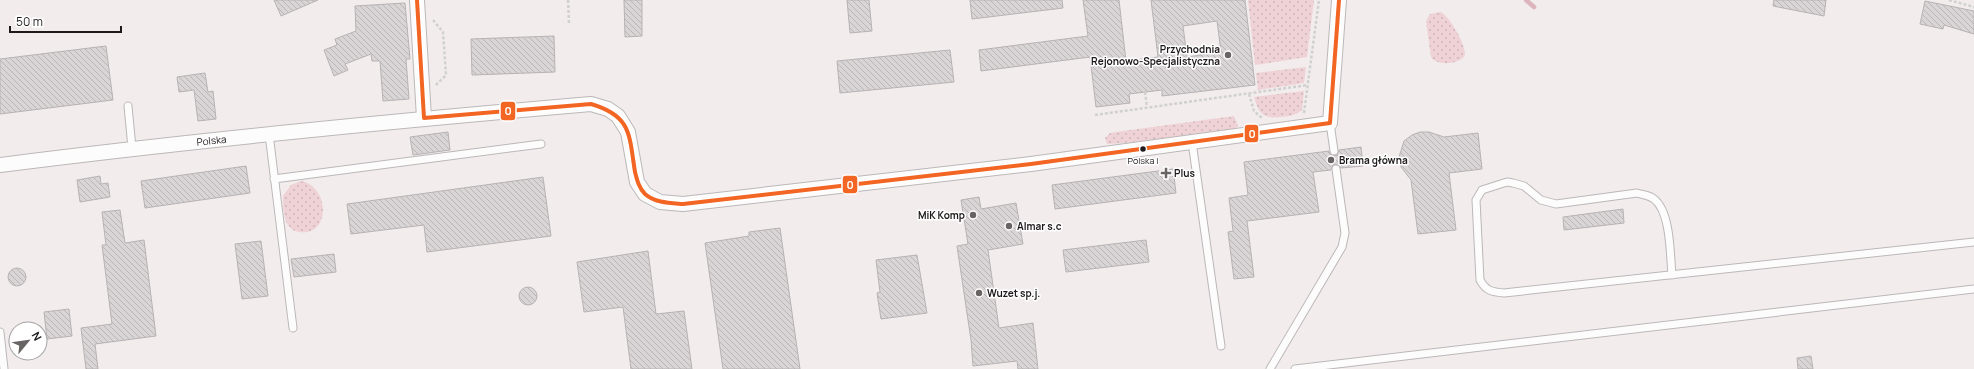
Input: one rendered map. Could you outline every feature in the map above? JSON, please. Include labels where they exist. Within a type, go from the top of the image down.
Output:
[{"type":"street","points":[[417,0],[424,118]]},
{"type":"street","points":[[1330,123],[1339,0]]},
{"type":"street","name":"Polska","points":[[0,165],[132,148],[424,118],[591,104],[608,109],[618,116],[628,132],[637,182],[645,194],[660,202],[683,204],[1030,164],[1330,123]]},
{"type":"lane","points":[[128,106],[132,148]]},
{"type":"lane","points":[[1330,123],[1334,151]]},
{"type":"lane","points":[[269,134],[293,328]]},
{"type":"lane","points":[[1192,142],[1221,346]]},
{"type":"lane","points":[[274,179],[541,144]]},
{"type":"lane","points":[[1270,369],[1342,247],[1345,233],[1336,169]]},
{"type":"lane","points":[[1672,275],[1665,216],[1660,205],[1648,196],[1637,193],[1556,204],[1541,200],[1524,186],[1507,182],[1482,190],[1476,200],[1480,280],[1485,288],[1491,292],[1504,293],[1672,275],[1974,242]]},
{"type":"lane","points":[[1295,369],[1974,289]]},
{"type":"lane","points":[[0,332],[4,369]]},
{"type":"path","points":[[568,0],[569,22]]},
{"type":"path","points":[[1301,116],[1304,113],[1319,0]]},
{"type":"path","points":[[1950,0],[1974,7]]},
{"type":"path","points":[[432,20],[443,32],[446,75],[432,89]]},
{"type":"path","points":[[1095,115],[1308,85]]},
{"type":"path","points":[[1145,92],[1147,108]]},
{"type":"path","points":[[1249,94],[1254,111],[1267,122]]},
{"type":"shaded area","points":[[1248,0],[1314,0],[1307,57],[1255,65]]},
{"type":"shaded area","points":[[1441,12],[1453,25],[1465,50],[1465,55],[1458,61],[1443,63],[1434,60],[1431,57],[1426,21],[1430,14]]},
{"type":"shaded area","points":[[1306,67],[1304,83],[1258,90],[1256,73]]},
{"type":"shaded area","points":[[1304,91],[1302,110],[1295,115],[1287,116],[1266,116],[1258,108],[1254,97]]},
{"type":"shaded area","points":[[1234,116],[1238,125],[1236,129],[1231,130],[1124,143],[1107,144],[1105,138],[1110,133]]},
{"type":"shaded area","points":[[301,181],[311,185],[317,192],[322,201],[323,210],[317,227],[309,231],[299,232],[291,228],[287,223],[284,212],[283,196],[291,185]]},
{"type":"building","points":[[274,0],[318,0],[281,16]]},
{"type":"building","points":[[624,0],[642,0],[642,36],[625,37]]},
{"type":"building","points":[[847,0],[869,0],[872,31],[850,33]]},
{"type":"building","points":[[970,0],[1062,0],[1063,8],[972,19]]},
{"type":"building","name":"Przychodnia Rejonowo-Specjalistyczna","points":[[1083,0],[1119,0],[1126,61],[1158,57],[1151,0],[1245,0],[1255,85],[1162,96],[1162,90],[1129,94],[1130,103],[1096,107],[1090,57],[981,71],[979,50],[1088,36]],"holes":[[[1217,21],[1221,52],[1187,57],[1183,26]]]},
{"type":"building","points":[[1774,0],[1826,0],[1824,16],[1773,6]]},
{"type":"building","points":[[1925,1],[1974,11],[1974,34],[1944,25],[1943,29],[1920,24]]},
{"type":"building","points":[[405,3],[410,59],[406,59],[409,99],[383,101],[380,61],[372,61],[371,54],[345,64],[348,70],[334,76],[324,50],[337,45],[335,39],[356,31],[355,6]]},
{"type":"building","points":[[554,36],[555,72],[472,75],[471,39]]},
{"type":"building","points":[[106,46],[113,100],[0,114],[0,59]]},
{"type":"building","points":[[950,50],[954,82],[840,93],[837,61]]},
{"type":"building","points":[[205,73],[208,92],[213,91],[216,119],[198,121],[194,90],[179,92],[177,77]]},
{"type":"building","points":[[448,132],[450,150],[413,155],[410,137]]},
{"type":"building","points":[[1420,132],[1429,132],[1444,137],[1478,133],[1482,169],[1449,173],[1456,230],[1418,234],[1411,180],[1401,167],[1399,157],[1404,141],[1412,135]]},
{"type":"building","points":[[1361,147],[1363,166],[1341,168],[1336,164],[1333,165],[1331,170],[1313,172],[1319,212],[1247,221],[1254,277],[1234,279],[1228,232],[1233,231],[1229,198],[1248,195],[1244,162],[1329,151],[1330,154],[1334,156],[1337,155],[1339,150]]},
{"type":"building","points":[[246,166],[250,193],[145,208],[141,181]]},
{"type":"building","points":[[1173,169],[1176,193],[1055,209],[1052,185]]},
{"type":"building","points":[[100,176],[101,184],[108,183],[110,197],[80,202],[77,180]]},
{"type":"building","points":[[543,177],[551,236],[427,252],[424,225],[351,234],[347,204]]},
{"type":"building","points":[[979,197],[981,209],[1016,203],[1023,244],[988,250],[999,328],[1033,323],[1038,369],[1018,369],[1017,361],[973,366],[971,340],[957,246],[968,244],[961,200]]},
{"type":"building","points":[[1623,209],[1624,223],[1564,230],[1563,217]]},
{"type":"building","points":[[120,210],[125,243],[144,240],[156,336],[95,344],[98,369],[86,369],[81,328],[112,324],[102,245],[106,245],[102,212]]},
{"type":"building","points":[[780,228],[800,369],[723,369],[705,243],[749,236],[749,232]]},
{"type":"building","points":[[1146,240],[1149,262],[1066,272],[1063,250]]},
{"type":"building","points":[[261,241],[268,296],[242,299],[235,244]]},
{"type":"building","points":[[648,251],[656,314],[684,311],[692,369],[631,369],[623,307],[584,312],[577,262]]},
{"type":"building","points":[[334,254],[336,272],[294,277],[291,259]]},
{"type":"building","points":[[917,255],[927,313],[881,319],[877,293],[880,292],[876,260]]},
{"type":"building","points":[[17,268],[23,271],[26,277],[23,283],[17,286],[11,283],[8,277],[11,271]]},
{"type":"building","points":[[524,287],[532,287],[537,292],[535,303],[532,305],[524,305],[519,300],[519,292]]},
{"type":"building","points":[[69,309],[72,336],[48,339],[48,321],[45,321],[44,312]]},
{"type":"building","points":[[1811,356],[1813,369],[1798,369],[1797,358]]},
{"type":"waterway","points":[[1526,0],[1534,7]]},
{"type":"transit line","name":"0","points":[[417,0],[424,118],[591,104],[614,114],[626,129],[629,137],[635,172],[643,192],[649,197],[658,201],[683,204],[1031,164],[1330,123],[1339,0]]},
{"type":"place","name":"Przychodnia Rejonowo-Specjalistyczna","points":[[1228,55]]},
{"type":"place","name":"Polska I","points":[[1143,149]]},
{"type":"place","name":"Brama główna","points":[[1331,160]]},
{"type":"place","name":"Plus","points":[[1166,173]]},
{"type":"place","name":"MiK Komp","points":[[973,215]]},
{"type":"place","name":"Almar s.c","points":[[1009,226]]},
{"type":"place","name":"Wuzet sp.j.","points":[[979,293]]}]
